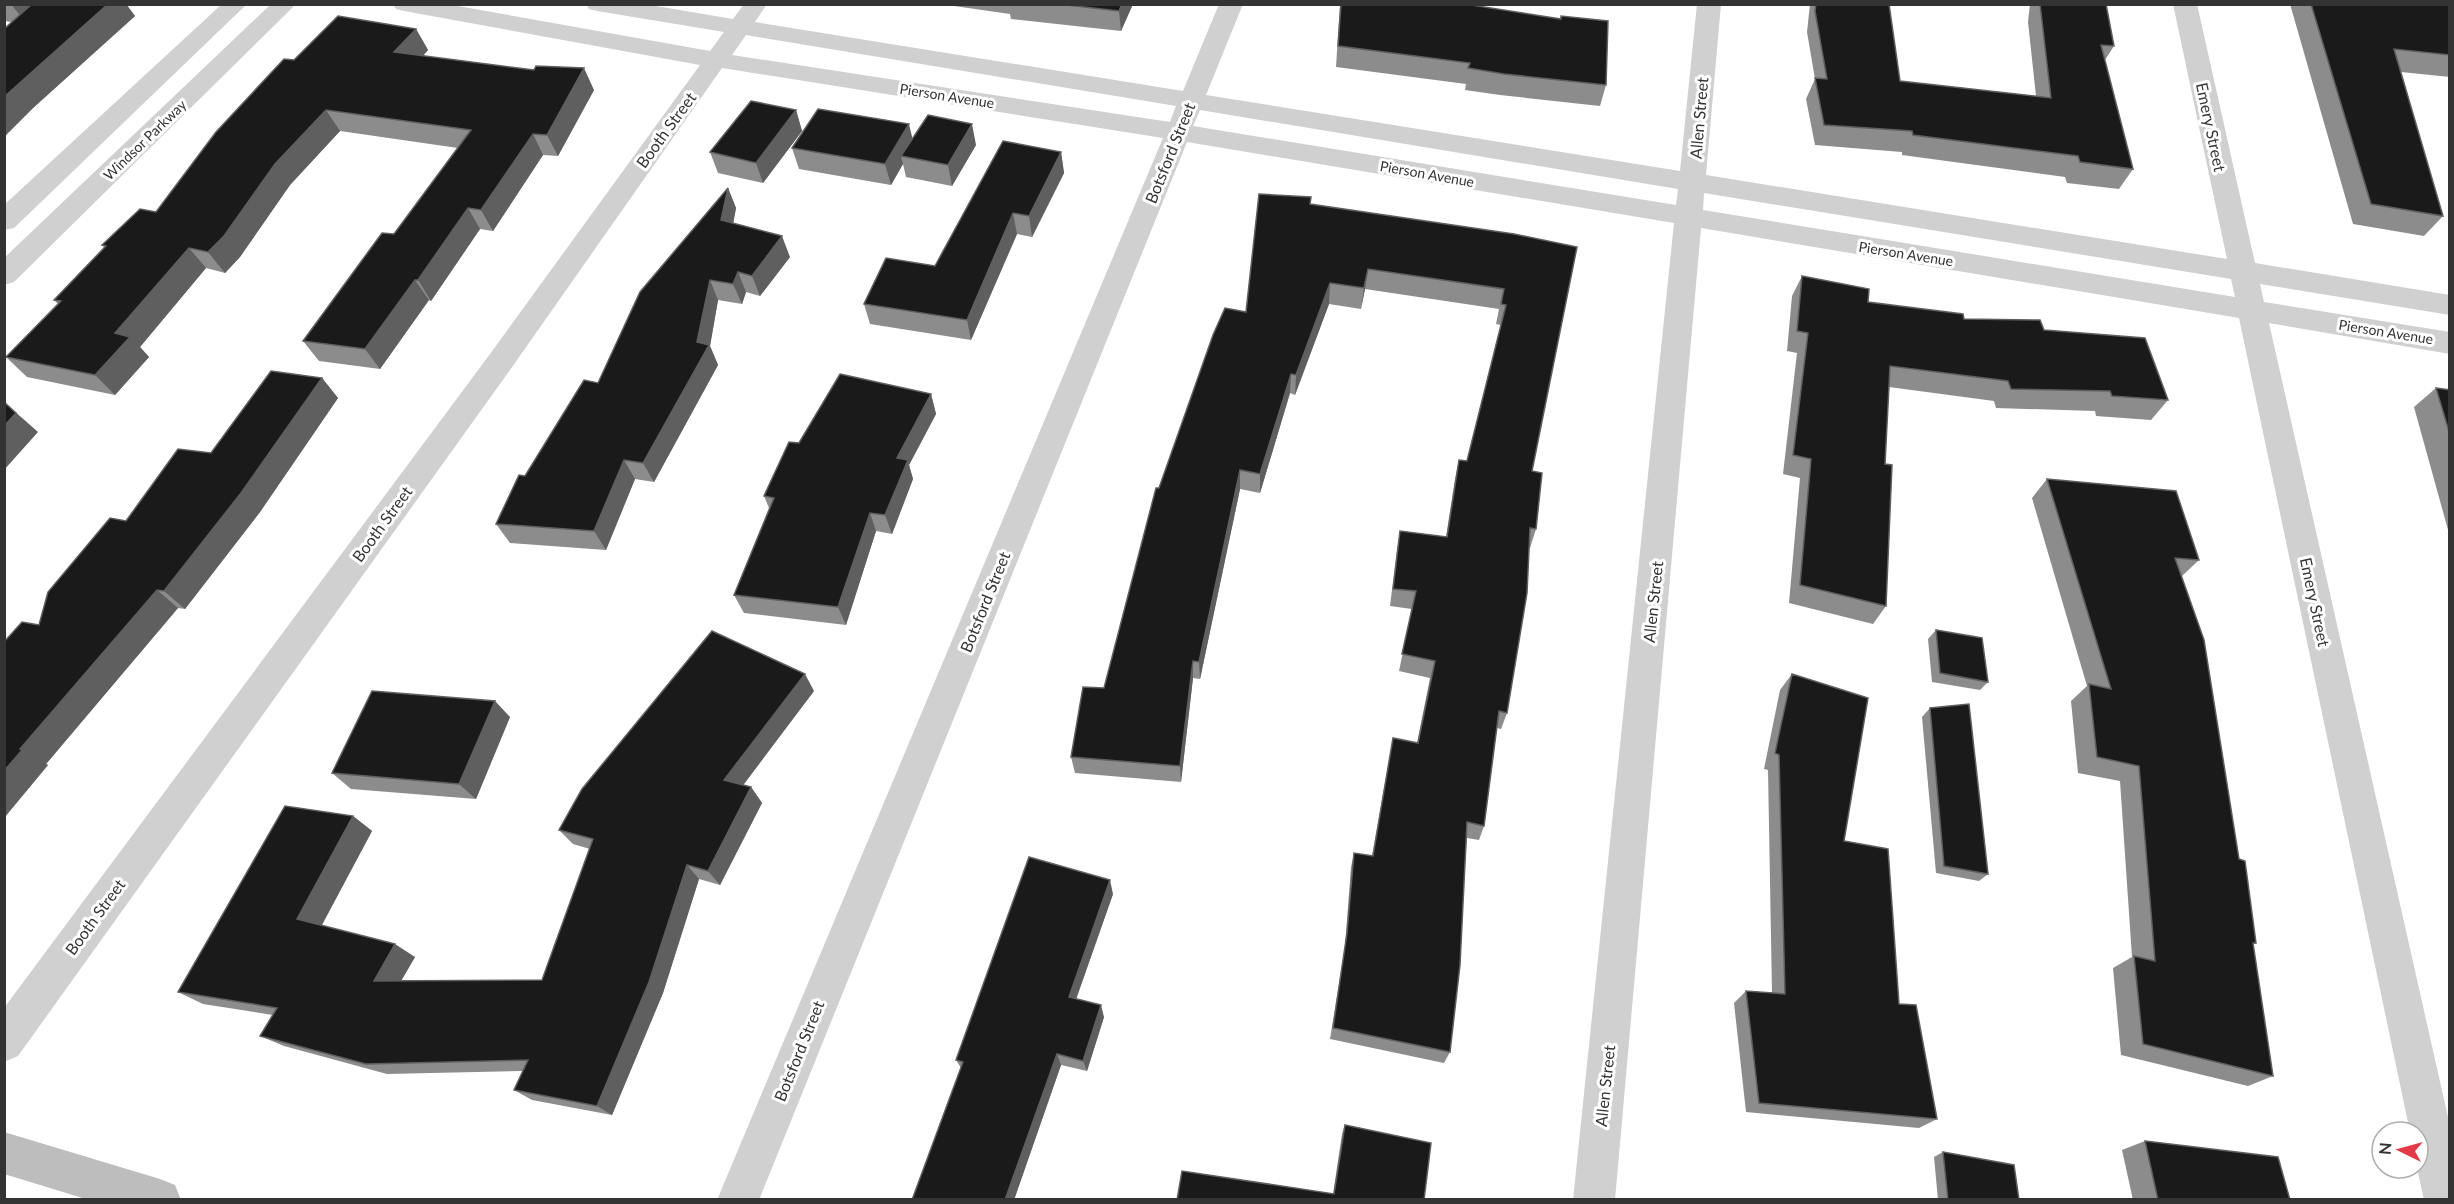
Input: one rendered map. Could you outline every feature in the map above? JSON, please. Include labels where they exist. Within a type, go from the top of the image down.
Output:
[{"type":"main road","points":[[4,1153],[160,1200]]},
{"type":"street","points":[[4,221],[236,4]]},
{"type":"street","name":"Windsor Parkway","points":[[4,275],[285,4]]},
{"type":"street","name":"Pierson Avenue","points":[[404,4],[717,60],[1179,132],[2450,343]]},
{"type":"street","points":[[597,4],[747,16],[1191,101],[2450,305]]},
{"type":"street","name":"Botsford Street","points":[[738,1200],[1232,4]]},
{"type":"street","name":"Allen Street","points":[[1594,1200],[1709,4]]},
{"type":"street","name":"Emery Street","points":[[2185,4],[2445,1200]]},
{"type":"street","name":"Booth Street","points":[[4,1042],[500,362],[747,16]]},
{"type":"building","points":[[32,4],[108,4],[4,97],[4,29]]},
{"type":"building","points":[[1058,4],[1122,4],[1119,11]]},
{"type":"building","points":[[1341,4],[1465,4],[1561,19],[1561,16],[1608,21],[1606,85],[1504,74],[1468,68],[1470,63],[1338,46]]},
{"type":"building","points":[[1816,4],[1889,4],[1900,81],[2051,98],[2040,4],[2106,4],[2114,46],[2101,45],[2133,169],[2080,162],[2078,156],[1913,135],[1912,131],[1824,125],[1815,78],[1827,79],[1815,11]]},
{"type":"building","points":[[2311,4],[2450,4],[2450,55],[2394,49],[2443,216],[2371,204]]},
{"type":"building","points":[[338,16],[416,29],[394,52],[534,70],[536,66],[584,68],[547,135],[533,134],[481,210],[468,208],[418,280],[415,280],[365,349],[303,341],[382,233],[394,234],[471,130],[326,110],[275,164],[224,236],[208,252],[189,248],[115,333],[130,337],[95,375],[6,357],[61,301],[54,300],[106,246],[102,245],[140,209],[156,212],[216,132],[284,59],[294,60]]},
{"type":"building","points":[[751,101],[796,110],[756,163],[710,152]]},
{"type":"building","points":[[818,109],[909,124],[885,164],[792,148]]},
{"type":"building","points":[[928,115],[972,124],[948,165],[901,156]]},
{"type":"building","points":[[1003,141],[1061,152],[1029,216],[1013,213],[967,320],[864,304],[886,258],[935,266]]},
{"type":"building","points":[[728,188],[721,220],[782,236],[752,276],[738,272],[733,284],[710,280],[697,342],[709,345],[643,463],[624,460],[594,531],[496,524],[519,475],[525,476],[584,380],[598,383],[640,292]]},
{"type":"building","points":[[1259,194],[1311,197],[1310,204],[1514,234],[1577,247],[1532,471],[1542,473],[1536,529],[1530,528],[1527,593],[1507,713],[1499,711],[1484,826],[1467,822],[1460,965],[1450,1052],[1333,1028],[1347,933],[1354,853],[1373,856],[1393,738],[1418,743],[1435,661],[1402,654],[1416,591],[1393,589],[1400,531],[1447,537],[1459,460],[1467,461],[1506,305],[1501,304],[1504,289],[1368,269],[1364,288],[1330,283],[1296,375],[1291,374],[1260,474],[1240,470],[1199,662],[1193,661],[1180,766],[1071,757],[1083,687],[1104,688],[1156,488],[1159,488],[1213,335],[1225,308],[1246,312]]},
{"type":"building","points":[[1802,276],[1869,289],[1868,302],[1963,314],[1964,319],[2040,320],[2044,330],[2145,338],[2168,400],[2112,396],[2110,391],[2011,389],[2008,381],[1890,366],[1885,464],[1892,465],[1886,606],[1800,585],[1811,459],[1793,455],[1808,333],[1797,331]]},
{"type":"building","points":[[271,371],[322,378],[241,493],[164,591],[157,590],[20,749],[23,749],[4,771],[4,642],[22,622],[39,625],[48,592],[110,518],[126,521],[178,449],[211,453]]},
{"type":"building","points":[[840,374],[931,394],[897,458],[908,460],[885,515],[870,513],[838,607],[734,595],[774,498],[764,496],[789,442],[799,443]]},
{"type":"building","points":[[2436,388],[2450,390],[2450,435]]},
{"type":"building","points":[[4,402],[16,413],[4,426]]},
{"type":"building","points":[[2047,479],[2176,491],[2199,560],[2175,558],[2204,640],[2239,859],[2245,861],[2256,943],[2253,943],[2273,1076],[2143,1044],[2134,956],[2155,961],[2139,766],[2097,757],[2089,684],[2111,689]]},
{"type":"building","points":[[1936,630],[1982,638],[1988,682],[1940,673]]},
{"type":"building","points":[[712,631],[805,674],[724,780],[751,787],[708,871],[687,865],[649,982],[597,1106],[514,1090],[528,1060],[366,1064],[260,1036],[277,1008],[178,992],[285,806],[353,816],[297,919],[395,944],[374,981],[542,980],[593,839],[559,830],[582,789]]},
{"type":"building","points":[[1792,674],[1868,698],[1844,841],[1888,849],[1899,1004],[1916,1005],[1937,1119],[1759,1103],[1746,991],[1785,994],[1779,755],[1775,753]]},
{"type":"building","points":[[372,691],[495,701],[459,784],[332,773]]},
{"type":"building","points":[[1969,704],[1988,874],[1944,866],[1930,708]]},
{"type":"building","points":[[1029,857],[1110,880],[1069,997],[1101,1005],[1083,1061],[1057,1054],[1005,1200],[912,1200],[963,1062],[956,1060]]},
{"type":"building","points":[[1345,1125],[1431,1143],[1424,1200],[1177,1200],[1182,1171],[1334,1194]]},
{"type":"building","points":[[2145,1141],[2278,1157],[2290,1200],[2158,1200]]},
{"type":"building","points":[[1943,1152],[2014,1165],[2019,1200],[1948,1200]]}]
